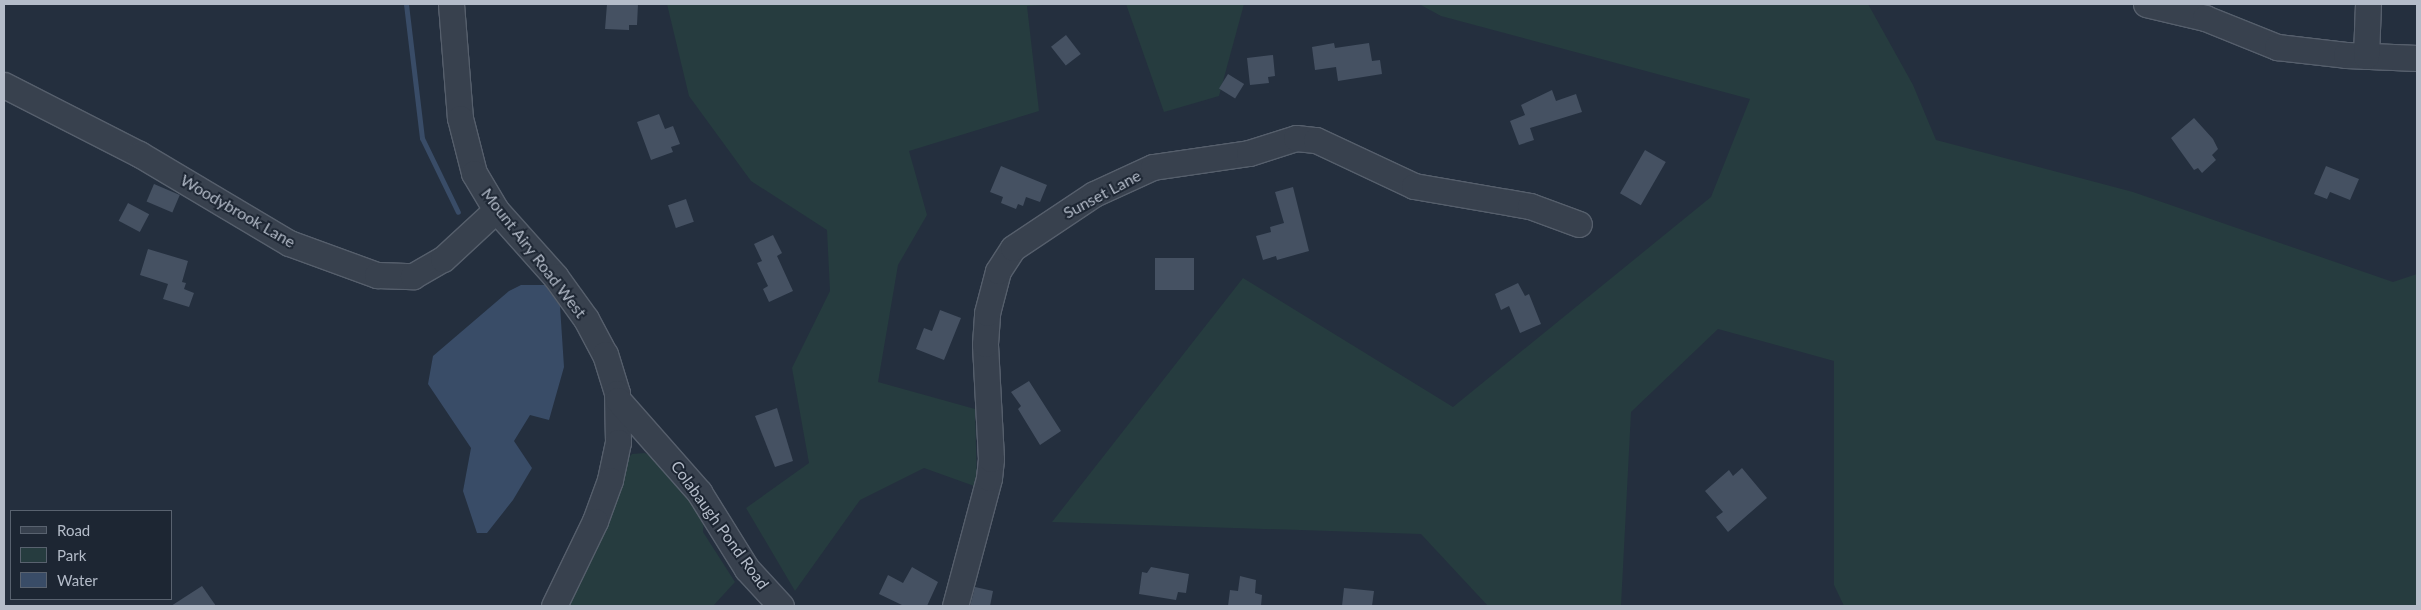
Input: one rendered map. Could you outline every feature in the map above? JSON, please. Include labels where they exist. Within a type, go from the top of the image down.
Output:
[{"type":"street","name":"Mount Airy Road West","points":[[451,4],[463,137],[474,173],[496,210],[555,276],[586,319],[610,368],[618,400],[618,442],[610,480],[595,520],[554,606]]},
{"type":"street","points":[[2146,4],[2205,18],[2277,47],[2366,56],[2417,58]]},
{"type":"street","points":[[2366,56],[2368,4]]},
{"type":"street","name":"Woodybrook Lane","points":[[4,85],[139,154],[289,243],[376,275],[412,276],[443,259],[496,210]]},
{"type":"street","name":"Sunset Lane","points":[[955,606],[988,478],[991,459],[985,344],[988,313],[998,272],[1013,248],[1094,194],[1153,167],[1249,154],[1296,138],[1316,140],[1414,186],[1530,206],[1579,224]]},
{"type":"street","name":"Colabaugh Pond Road","points":[[618,400],[699,492],[747,569],[781,606]]},
{"type":"green space","points":[[667,4],[1061,4],[1027,6],[1039,111],[909,151],[927,215],[898,265],[878,382],[975,409],[977,487],[924,468],[860,500],[795,591],[746,508],[809,463],[792,368],[830,291],[827,230],[751,181],[689,96]]},
{"type":"green space","points":[[1126,4],[1244,4],[1219,96],[1164,112]]},
{"type":"green space","points":[[1419,4],[1868,4],[1913,85],[1936,140],[2133,192],[2393,282],[2417,274],[2417,606],[1844,606],[1834,585],[1834,361],[1718,329],[1631,412],[1621,606],[1488,606],[1421,534],[1052,522],[1243,278],[1453,407],[1711,197],[1750,99],[1441,16]]},
{"type":"green space","points":[[645,453],[663,465],[704,518],[703,532],[735,582],[713,606],[564,606],[622,466],[632,454]]},
{"type":"water","points":[[521,285],[545,285],[560,306],[564,367],[549,420],[530,415],[514,441],[532,468],[513,500],[487,533],[477,533],[463,491],[471,448],[428,384],[433,356],[509,291]]},
{"type":"building","points":[[607,4],[638,4],[637,25],[629,25],[629,30],[605,29]]},
{"type":"building","points":[[1066,35],[1081,54],[1066,66],[1051,47]]},
{"type":"building","points":[[1334,43],[1335,48],[1369,43],[1372,61],[1380,60],[1382,74],[1338,81],[1336,67],[1315,70],[1312,47]]},
{"type":"building","points":[[1273,55],[1275,76],[1268,77],[1269,83],[1250,85],[1247,58]]},
{"type":"building","points":[[1228,74],[1244,84],[1235,98],[1219,88]]},
{"type":"building","points":[[1552,90],[1556,101],[1576,94],[1582,112],[1530,128],[1534,140],[1519,145],[1510,121],[1525,115],[1521,105]]},
{"type":"building","points":[[659,114],[665,129],[673,126],[680,144],[671,147],[673,152],[651,160],[637,122]]},
{"type":"building","points":[[2194,118],[2213,139],[2218,149],[2212,155],[2216,160],[2202,173],[2198,168],[2194,170],[2171,138]]},
{"type":"building","points":[[1645,150],[1666,162],[1641,205],[1620,193]]},
{"type":"building","points":[[1001,166],[1047,185],[1040,202],[1026,197],[1023,206],[1018,204],[1016,209],[1001,203],[1003,197],[990,192]]},
{"type":"building","points":[[2326,166],[2359,179],[2350,200],[2330,192],[2327,199],[2314,194]]},
{"type":"building","points":[[154,184],[180,195],[172,212],[147,201]]},
{"type":"building","points":[[1293,187],[1309,251],[1277,260],[1276,256],[1263,260],[1256,236],[1271,232],[1270,227],[1284,223],[1275,192]]},
{"type":"building","points":[[686,199],[694,222],[676,228],[668,205]]},
{"type":"building","points":[[128,203],[149,214],[140,232],[119,221]]},
{"type":"building","points":[[773,235],[782,253],[777,256],[793,291],[769,302],[763,289],[768,286],[757,263],[762,261],[754,244]]},
{"type":"building","points":[[148,249],[188,261],[182,282],[186,283],[184,289],[194,293],[189,307],[163,299],[168,284],[140,275]]},
{"type":"building","points":[[1155,258],[1194,258],[1194,290],[1155,290]]},
{"type":"building","points":[[1518,283],[1525,296],[1529,294],[1541,324],[1520,333],[1509,306],[1501,310],[1495,294]]},
{"type":"building","points":[[940,310],[961,318],[944,360],[916,349],[924,328],[932,331]]},
{"type":"building","points":[[1029,381],[1061,431],[1040,445],[1018,409],[1021,406],[1011,392]]},
{"type":"building","points":[[777,408],[793,461],[775,467],[755,416]]},
{"type":"building","points":[[1742,468],[1767,498],[1728,532],[1716,517],[1723,512],[1705,491],[1729,470],[1733,476]]},
{"type":"building","points":[[912,567],[938,582],[927,606],[904,606],[879,594],[888,575],[903,583]]},
{"type":"building","points":[[1151,567],[1189,574],[1186,593],[1178,592],[1176,600],[1139,594],[1142,572],[1147,573]]},
{"type":"building","points":[[1240,576],[1256,580],[1255,593],[1262,595],[1261,606],[1228,606],[1230,590],[1238,591]]},
{"type":"building","points":[[202,586],[216,606],[171,606]]},
{"type":"building","points":[[975,587],[993,591],[990,606],[970,606]]},
{"type":"building","points":[[1344,588],[1374,591],[1372,606],[1342,606]]},
{"type":"waterway","points":[[406,4],[422,138],[458,212]]}]
